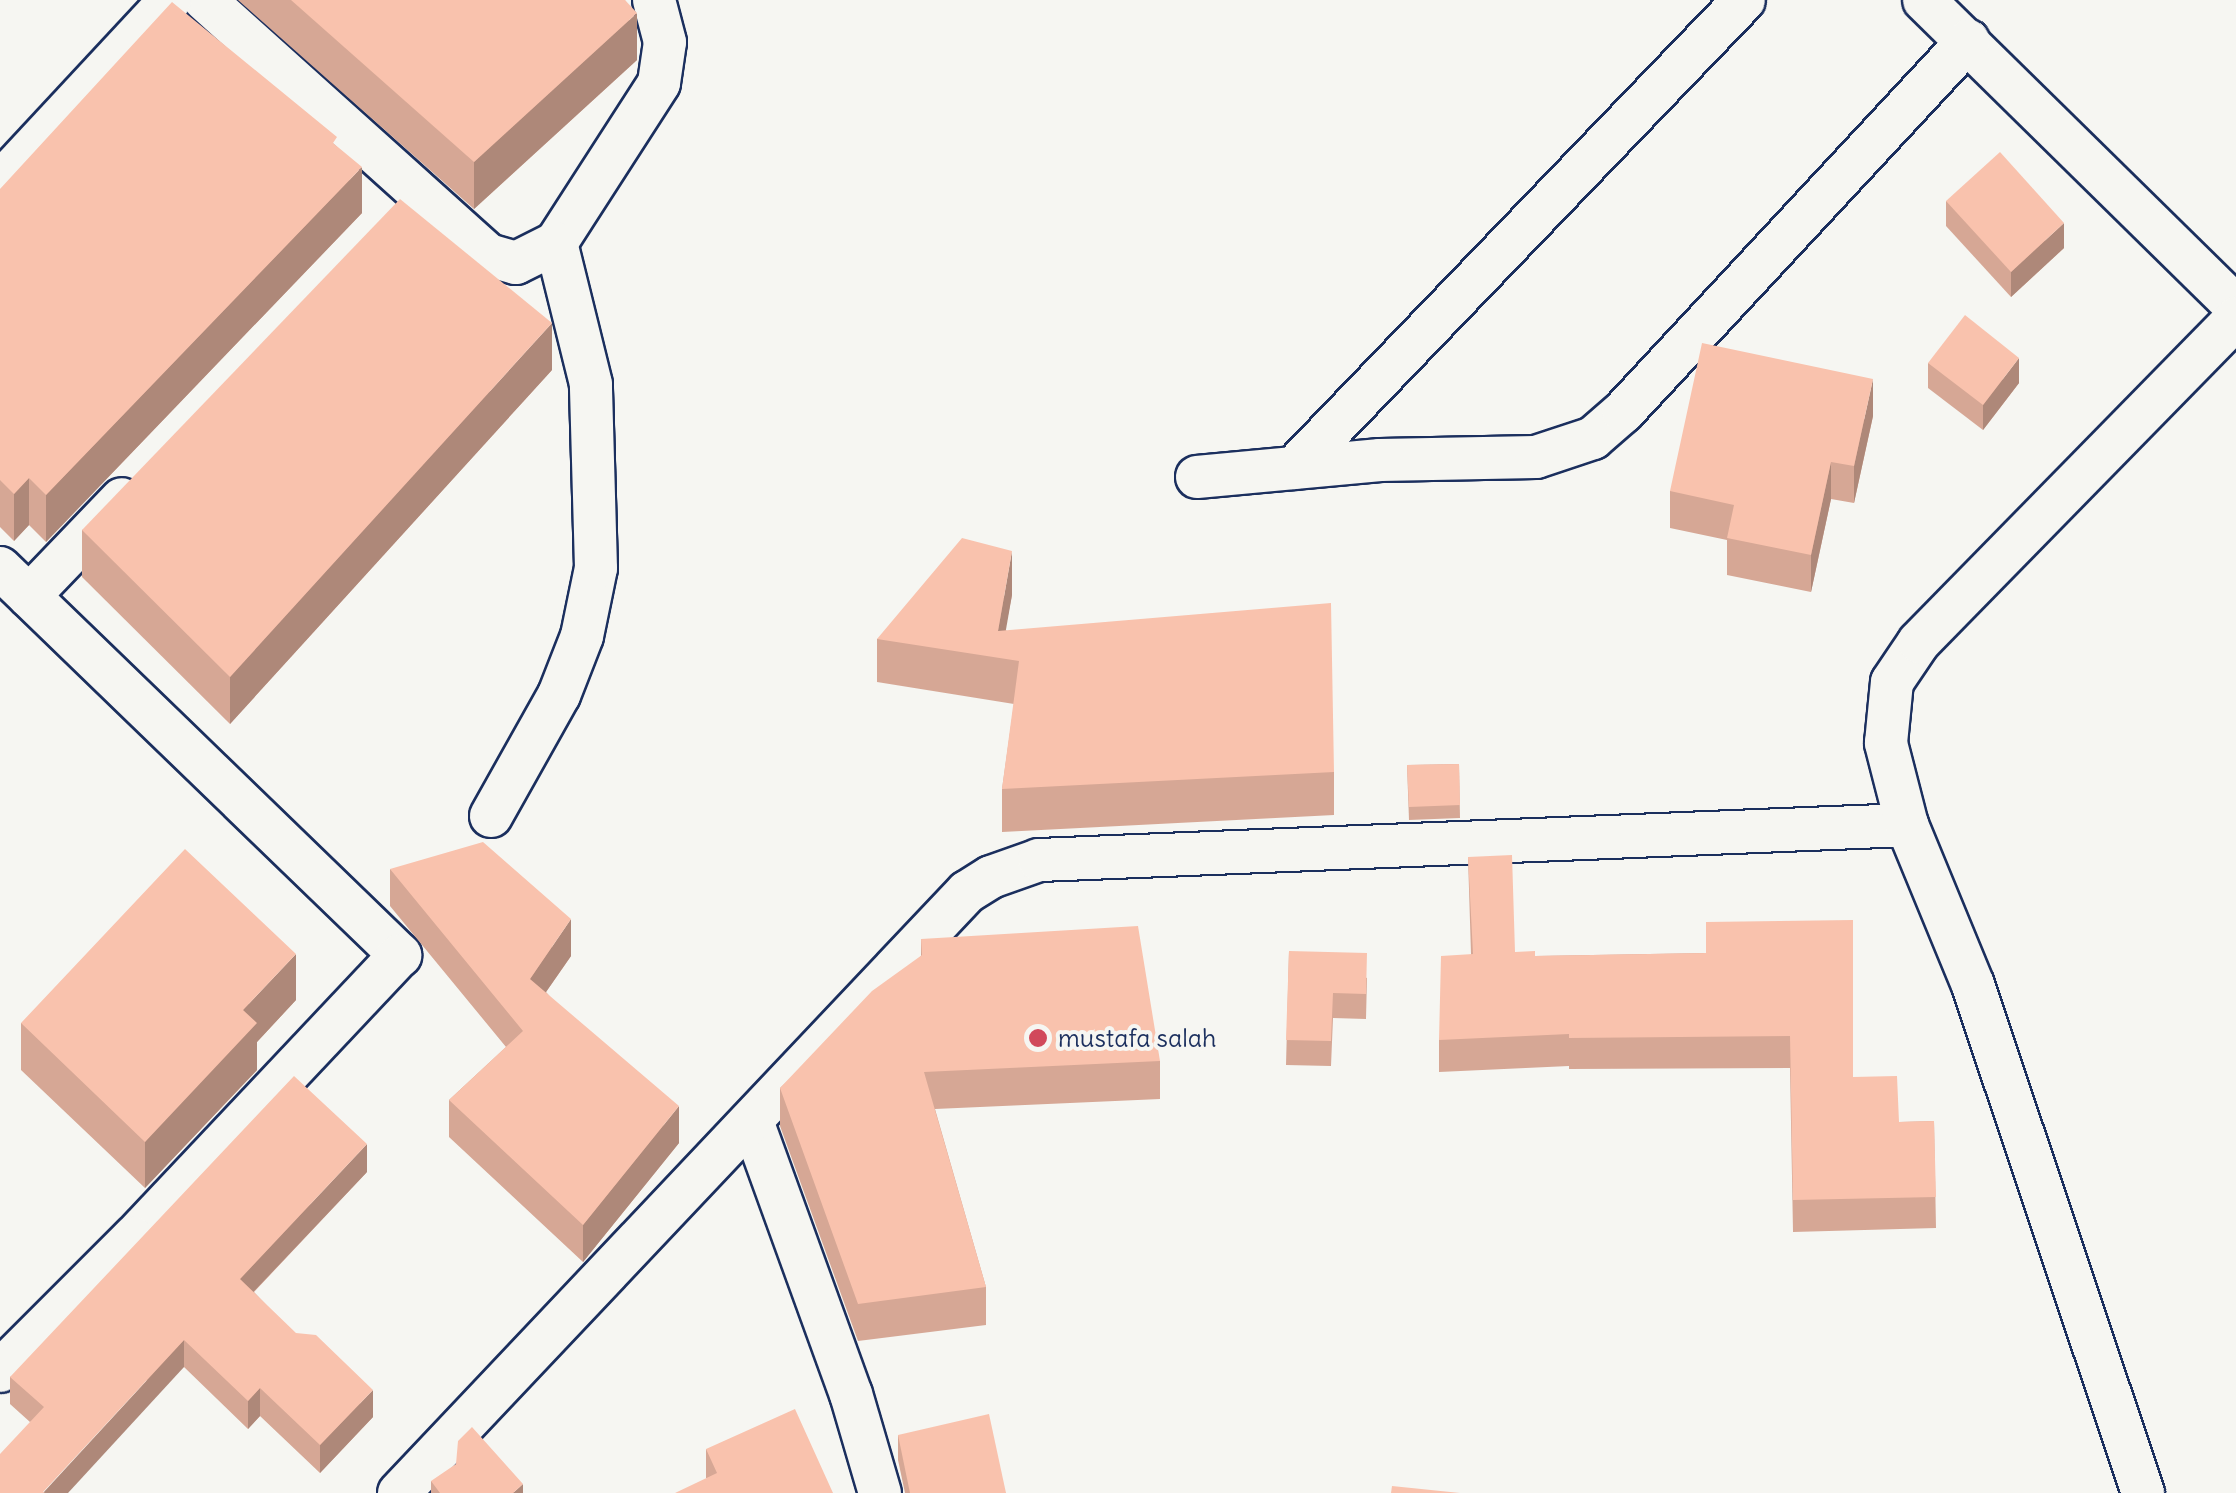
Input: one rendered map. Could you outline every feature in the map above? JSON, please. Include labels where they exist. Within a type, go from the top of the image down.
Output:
[{"type":"street","points":[[0,183],[170,0]]},
{"type":"street","points":[[205,0],[405,204],[488,256],[516,263],[556,243],[659,83],[666,42],[654,0]]},
{"type":"street","points":[[1294,468],[1744,0]]},
{"type":"street","points":[[1924,0],[2236,307]]},
{"type":"street","points":[[1197,477],[1380,460],[1536,458],[1593,438],[1623,412],[1968,41]]},
{"type":"street","points":[[492,816],[559,695],[582,636],[596,568],[590,384],[556,243]]},
{"type":"street","points":[[2143,1493],[1973,985],[1907,825],[1886,743],[1892,682],[1919,642],[2236,318]]},
{"type":"street","points":[[0,1371],[133,1238],[400,956],[14,582],[147,473]]},
{"type":"street","points":[[399,1493],[967,892],[991,877],[1039,860],[1907,825]]},
{"type":"street","points":[[752,1121],[851,1394],[880,1493]]},
{"type":"building","points":[[291,0],[625,0],[637,13],[474,162]]},
{"type":"building","points":[[172,2],[337,137],[333,143],[362,167],[46,495],[29,478],[14,494],[0,480],[0,189]]},
{"type":"building","points":[[2000,152],[2064,223],[2011,272],[1946,201]]},
{"type":"building","points":[[400,199],[552,323],[230,677],[82,530]]},
{"type":"building","points":[[1965,315],[2019,358],[1983,405],[1928,363]]},
{"type":"building","points":[[1702,343],[1873,379],[1854,466],[1831,462],[1811,555],[1727,538],[1734,505],[1670,491]]},
{"type":"building","points":[[962,538],[1012,551],[998,631],[1331,603],[1334,772],[1002,789],[1019,661],[877,639]]},
{"type":"building","points":[[1459,764],[1460,805],[1409,807],[1407,765]]},
{"type":"building","points":[[483,842],[571,919],[530,979],[679,1106],[583,1225],[449,1100],[523,1031],[390,869]]},
{"type":"building","points":[[185,849],[296,954],[243,1010],[257,1023],[145,1142],[21,1023]]},
{"type":"building","points":[[1512,855],[1515,952],[1535,951],[1535,956],[1706,953],[1706,922],[1853,920],[1853,1077],[1897,1076],[1899,1122],[1934,1121],[1936,1197],[1793,1200],[1790,1036],[1569,1038],[1569,1034],[1439,1040],[1441,956],[1473,954],[1468,857]]},
{"type":"building","points":[[1138,926],[1160,1061],[924,1072],[986,1287],[858,1304],[780,1088],[872,991],[922,955],[921,939]]},
{"type":"building","points":[[1289,951],[1367,953],[1366,994],[1333,993],[1331,1041],[1286,1040]]},
{"type":"building","points":[[294,1076],[367,1144],[240,1279],[296,1333],[316,1335],[373,1390],[320,1445],[260,1388],[248,1401],[184,1340],[45,1493],[0,1493],[0,1454],[44,1407],[10,1377]]},
{"type":"building","points":[[795,1409],[833,1493],[675,1493],[717,1473],[706,1449]]},
{"type":"building","points":[[989,1414],[1006,1493],[910,1493],[898,1435]]},
{"type":"building","points":[[472,1427],[523,1484],[513,1493],[440,1493],[431,1481],[456,1464],[458,1441]]},
{"type":"building","points":[[1392,1486],[1460,1493],[1391,1493]]},
{"type":"place","name":"mustafa salah","points":[[1038,1038]]}]
